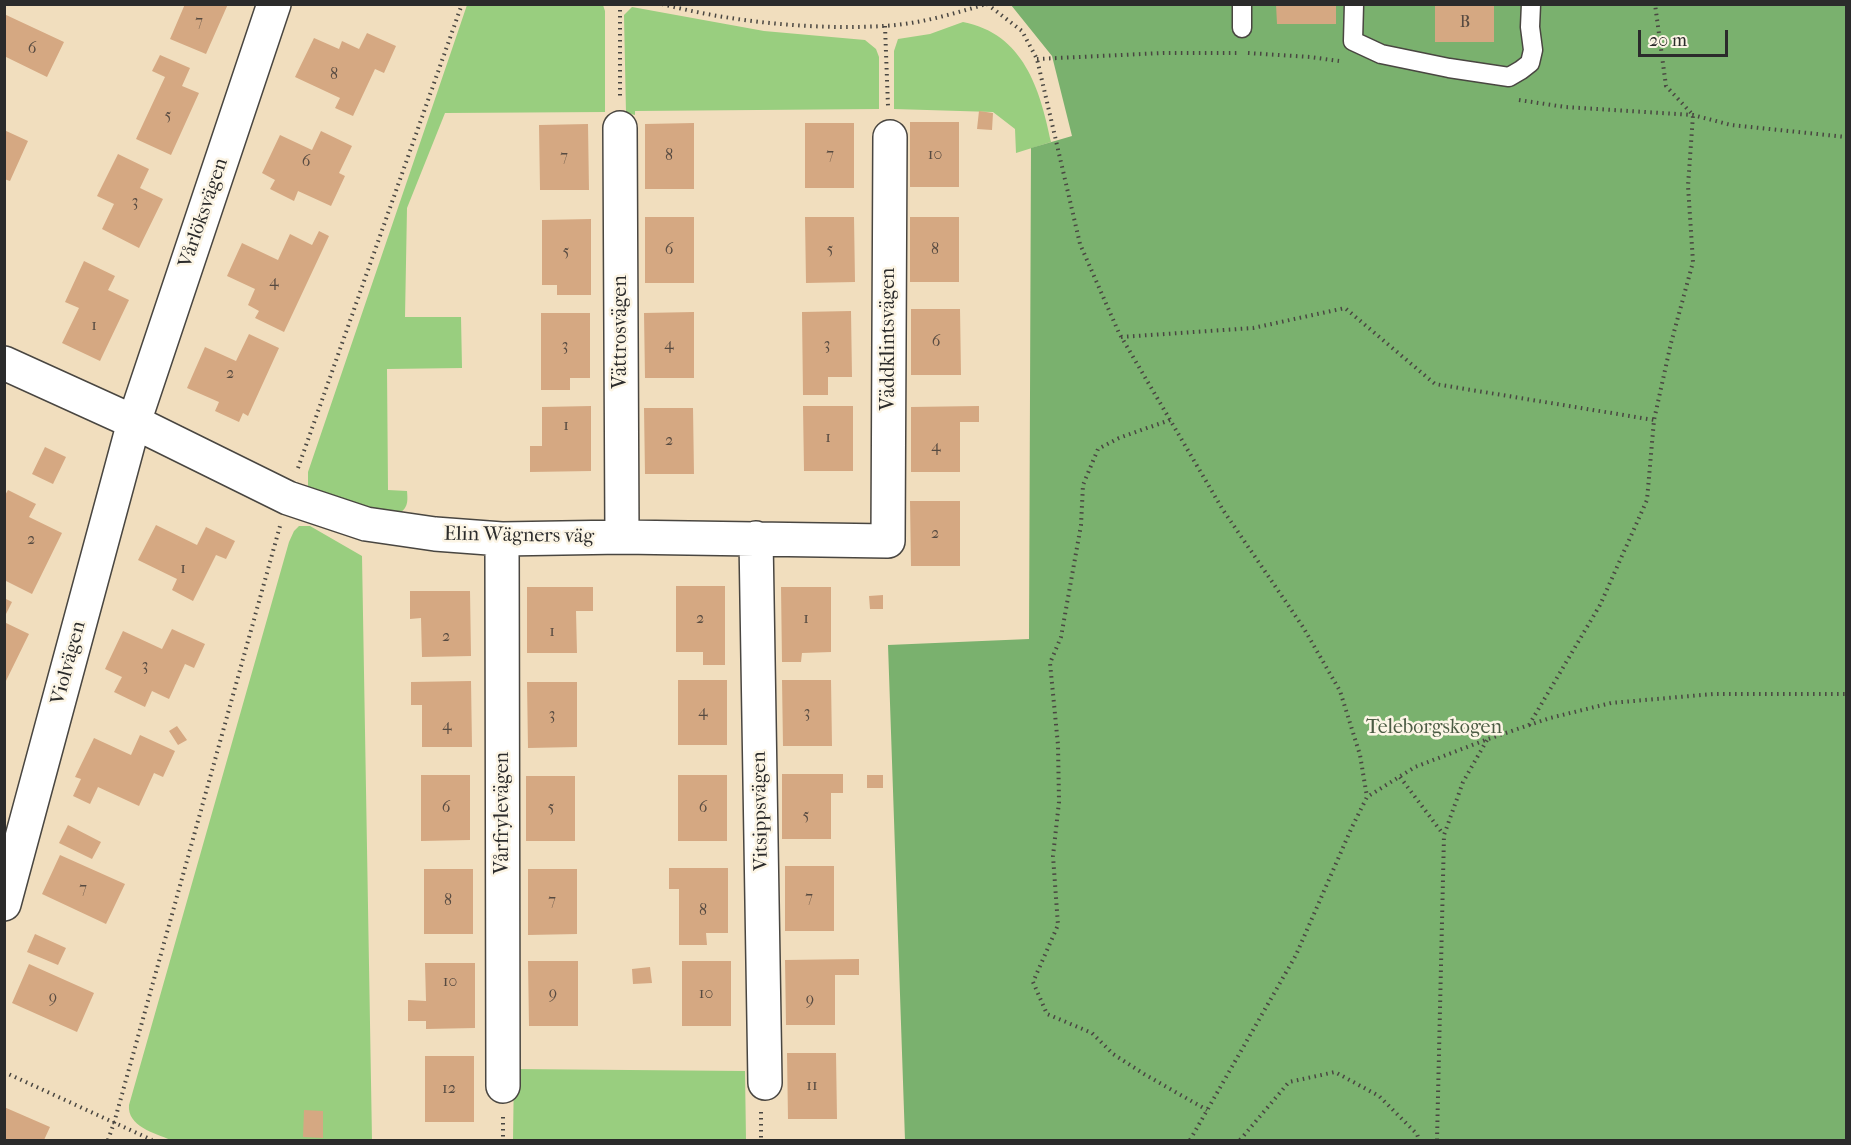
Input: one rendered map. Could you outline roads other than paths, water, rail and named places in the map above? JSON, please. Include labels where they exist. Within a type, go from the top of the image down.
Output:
[{"type":"street","name":"Vårlöksvägen","points":[[134,422],[273,4]]},
{"type":"street","name":"Vättrosvägen","points":[[620,128],[622,537]]},
{"type":"street","name":"Väddklintsvägen","points":[[888,541],[890,137]]},
{"type":"street","name":"Elin Wägners väg","points":[[4,363],[134,422],[288,498],[366,524],[435,534],[502,539],[622,537],[888,541]]},
{"type":"street","name":"Violvägen","points":[[4,904],[134,422]]},
{"type":"street","name":"Vitsippsvägen","points":[[756,538],[765,1083]]},
{"type":"street","name":"Vårfrylevägen","points":[[502,539],[503,1086]]},
{"type":"lane","points":[[1242,4],[1242,28]]},
{"type":"lane","points":[[1354,4],[1353,41],[1381,54],[1509,77],[1530,63],[1533,50],[1530,27],[1531,4]]},
{"type":"park label","name":"Teleborgskogen","points":[[1434,728]]}]
